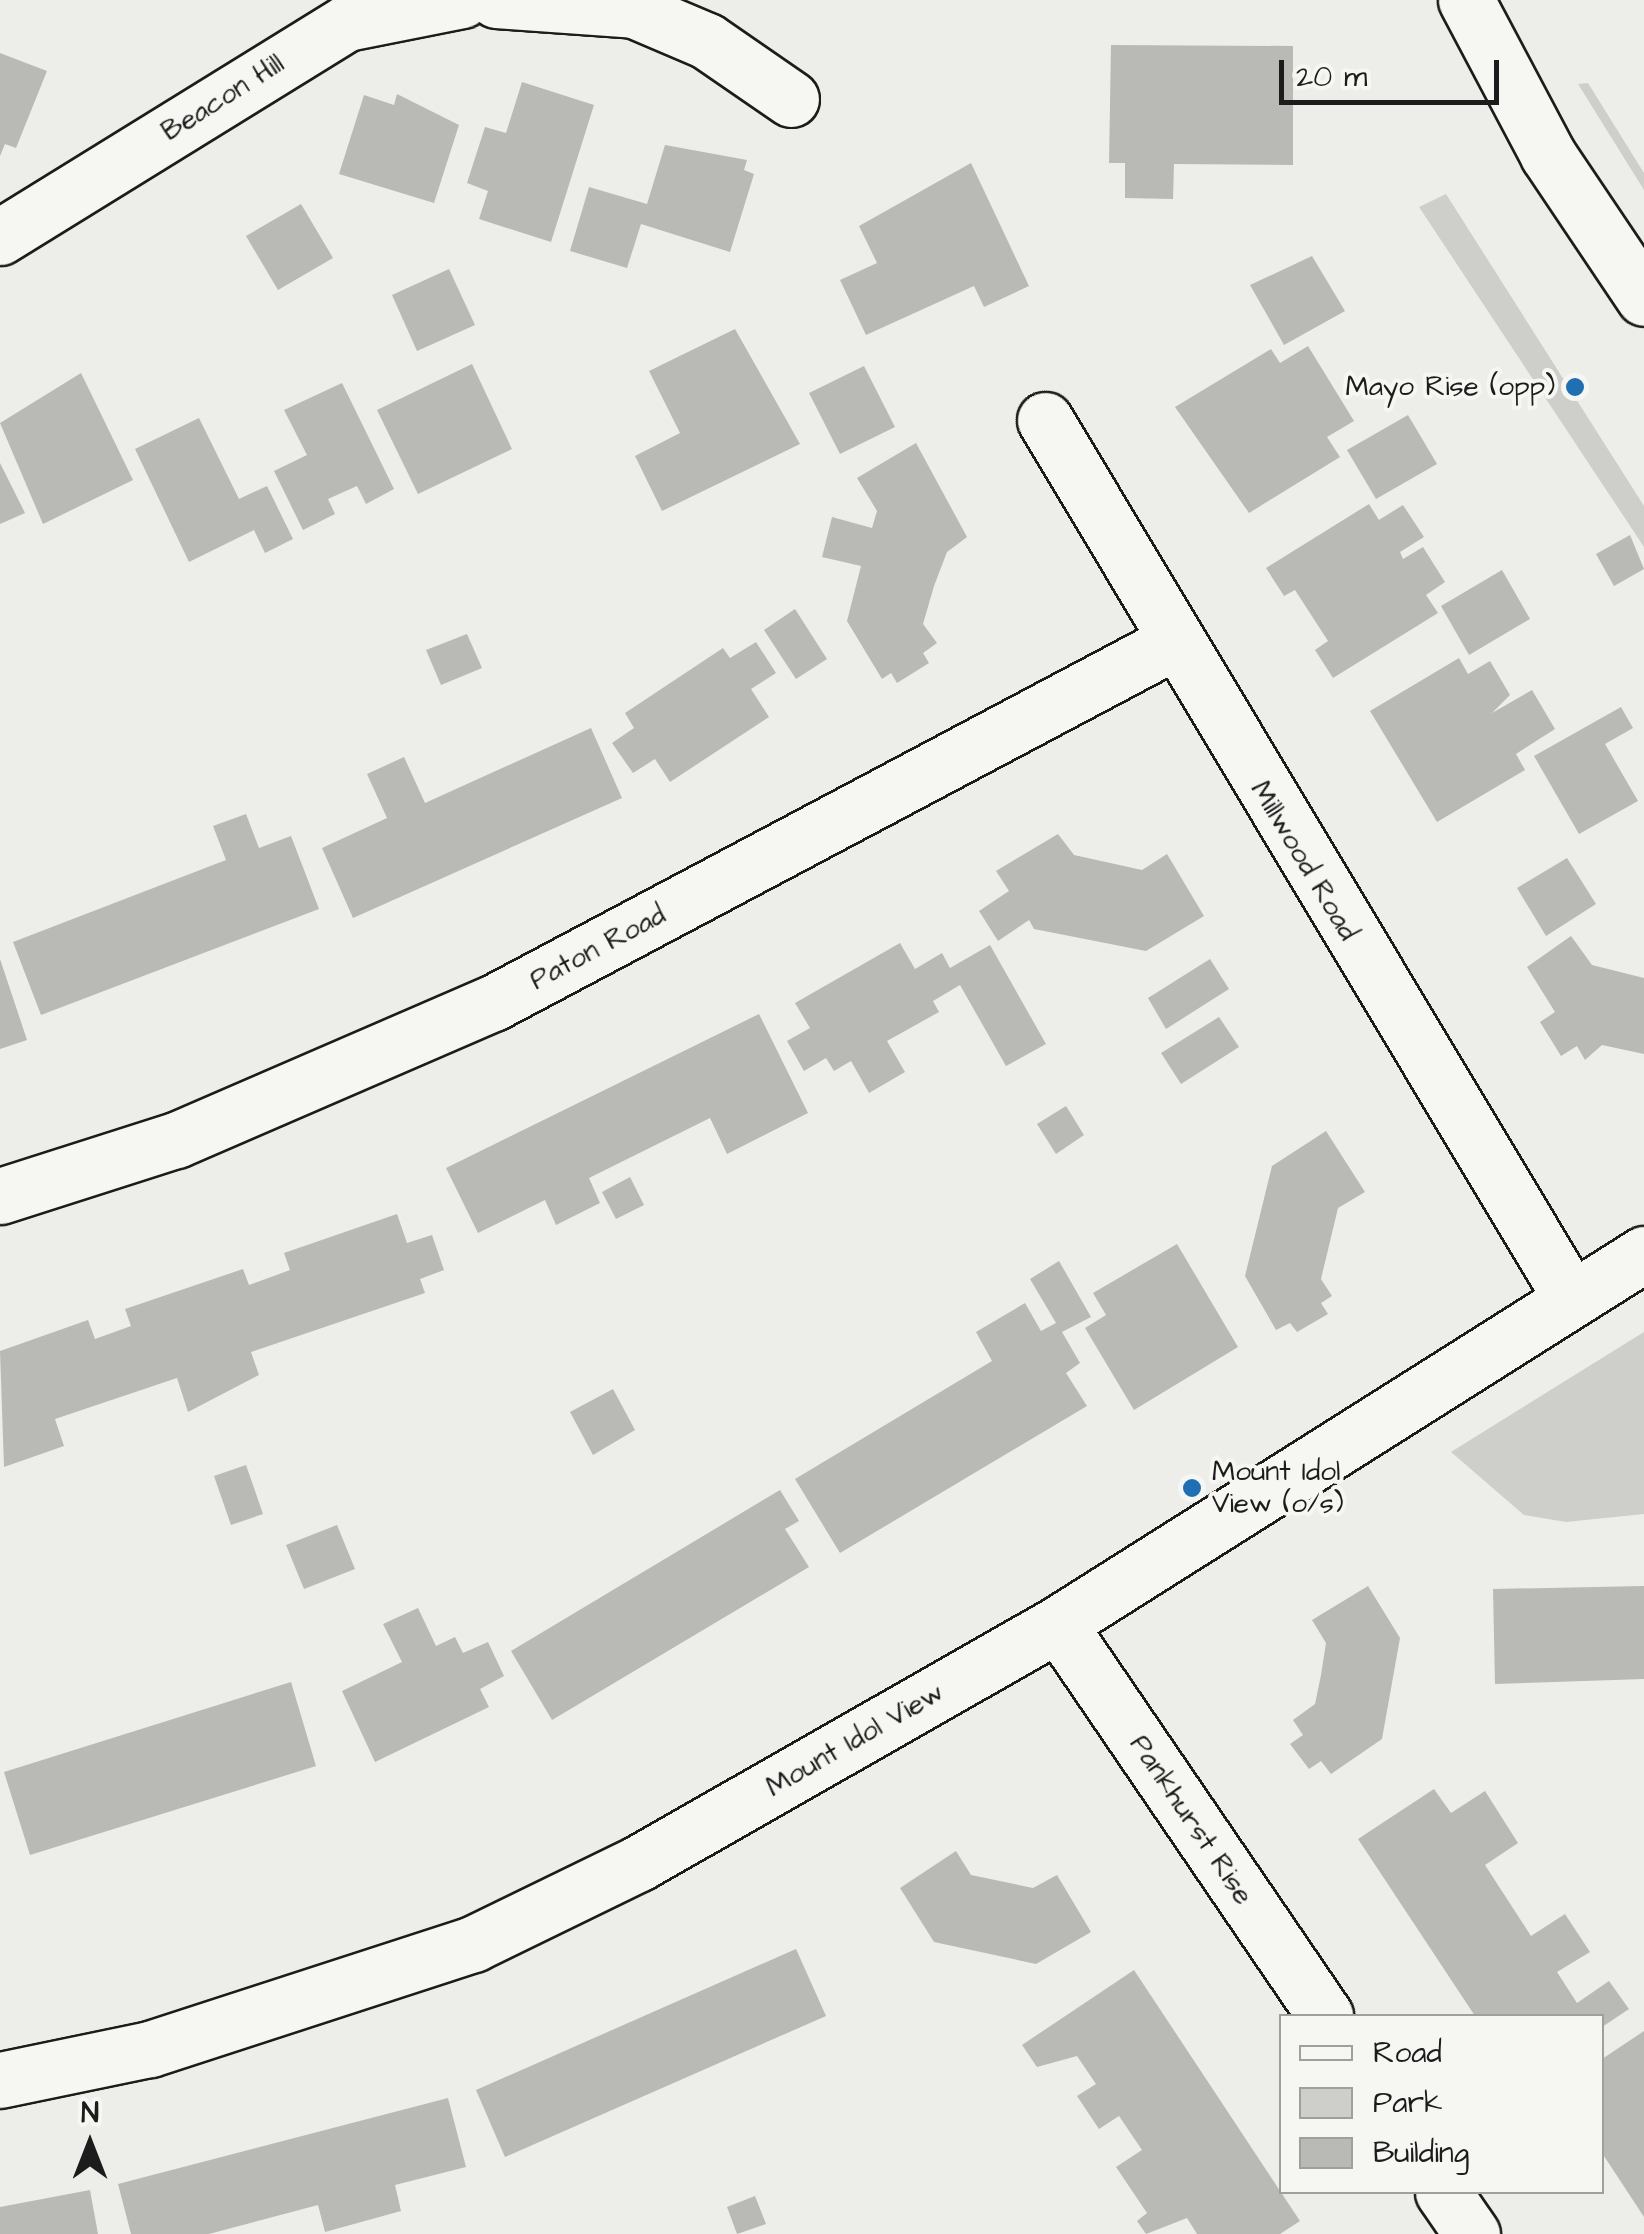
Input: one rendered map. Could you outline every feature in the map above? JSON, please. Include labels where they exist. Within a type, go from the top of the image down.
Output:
[{"type":"street","name":"Beacon Hill","points":[[0,237],[347,23],[462,0]]},
{"type":"street","points":[[496,0],[635,5],[707,42],[791,99]]},
{"type":"street","points":[[1466,0],[1548,155],[1644,298]]},
{"type":"street","name":"Millwood Road","points":[[1045,420],[1172,644],[1571,1298]]},
{"type":"street","name":"Paton Road","points":[[0,1196],[176,1140],[494,1003],[1172,644]]},
{"type":"street","name":"Mount Idol View","points":[[0,2080],[150,2050],[472,1944],[639,1864],[1058,1624],[1644,1254]]},
{"type":"street","name":"Pankhurst Rise","points":[[1058,1624],[1324,2014]]},
{"type":"street","points":[[1445,2194],[1472,2234]]},
{"type":"green space","points":[[1588,83],[1644,173],[1644,190],[1578,84]]},
{"type":"green space","points":[[1446,194],[1644,506],[1644,547],[1419,207]]},
{"type":"green space","points":[[1644,1332],[1644,1514],[1566,1522],[1524,1515],[1451,1452]]},
{"type":"building","points":[[1111,45],[1293,46],[1293,165],[1174,164],[1173,199],[1125,198],[1125,163],[1109,163]]},
{"type":"building","points":[[0,53],[47,71],[16,148],[5,144],[0,156]]},
{"type":"building","points":[[522,82],[594,105],[551,242],[479,219],[488,191],[467,183],[485,127],[506,133]]},
{"type":"building","points":[[397,94],[459,125],[434,203],[339,174],[364,95],[394,105]]},
{"type":"building","points":[[665,145],[747,160],[744,170],[754,174],[730,252],[641,224],[627,268],[570,251],[589,187],[647,204]]},
{"type":"building","points":[[971,163],[1029,286],[984,307],[974,286],[866,335],[840,280],[877,263],[859,226]]},
{"type":"building","points":[[301,204],[333,258],[278,290],[246,236]]},
{"type":"building","points":[[1312,256],[1345,311],[1284,345],[1250,285]]},
{"type":"building","points":[[449,269],[475,325],[417,351],[392,295]]},
{"type":"building","points":[[735,329],[800,444],[662,511],[635,456],[680,433],[649,371]]},
{"type":"building","points":[[1308,346],[1354,421],[1327,437],[1340,457],[1249,513],[1175,407],[1271,349],[1280,363]]},
{"type":"building","points":[[472,364],[512,449],[418,494],[377,410]]},
{"type":"building","points":[[864,366],[895,427],[840,454],[809,393]]},
{"type":"building","points":[[81,373],[133,480],[43,524],[0,423]]},
{"type":"building","points":[[342,383],[394,489],[366,504],[357,486],[328,499],[335,514],[303,530],[274,471],[307,455],[284,410]]},
{"type":"building","points":[[1408,415],[1437,464],[1376,499],[1347,450]]},
{"type":"building","points":[[199,418],[239,499],[267,486],[293,539],[265,553],[254,530],[189,562],[135,449]]},
{"type":"building","points":[[916,443],[967,537],[947,552],[934,586],[923,624],[937,643],[923,653],[929,663],[897,683],[891,673],[882,679],[847,621],[861,566],[822,557],[832,517],[872,528],[877,511],[857,478]]},
{"type":"building","points":[[0,463],[25,513],[0,524]]},
{"type":"building","points":[[1369,504],[1379,520],[1403,505],[1424,537],[1400,552],[1403,559],[1423,547],[1445,582],[1426,595],[1438,613],[1333,678],[1315,650],[1328,641],[1295,590],[1284,596],[1266,568]]},
{"type":"building","points":[[1630,535],[1644,569],[1614,586],[1596,554]]},
{"type":"building","points":[[1502,570],[1530,619],[1469,655],[1441,606]]},
{"type":"building","points":[[795,609],[827,659],[796,679],[764,630]]},
{"type":"building","points":[[467,634],[482,668],[441,685],[426,650]]},
{"type":"building","points":[[756,642],[776,673],[751,689],[769,717],[670,782],[655,759],[633,773],[612,743],[634,728],[625,713],[723,648],[730,658]]},
{"type":"building","points":[[1459,658],[1468,674],[1490,661],[1510,695],[1492,713],[1532,690],[1555,729],[1516,754],[1525,770],[1437,822],[1370,711]]},
{"type":"building","points":[[1621,707],[1633,728],[1605,744],[1638,801],[1579,834],[1534,756]]},
{"type":"building","points":[[591,728],[622,798],[353,918],[322,848],[387,818],[367,774],[404,757],[425,803]]},
{"type":"building","points":[[246,814],[259,848],[291,836],[319,909],[41,1015],[13,942],[226,860],[213,826]]},
{"type":"building","points":[[1058,834],[1074,855],[1142,870],[1167,854],[1204,916],[1146,951],[1034,929],[1029,920],[998,941],[979,911],[1009,891],[996,871]]},
{"type":"building","points":[[1567,858],[1596,904],[1546,936],[1517,888]]},
{"type":"building","points":[[1571,936],[1592,965],[1644,978],[1644,1054],[1602,1045],[1585,1060],[1577,1046],[1561,1056],[1540,1022],[1555,1012],[1527,967]]},
{"type":"building","points":[[900,943],[915,969],[942,953],[950,968],[990,945],[1046,1044],[1006,1066],[960,985],[933,1001],[939,1012],[887,1041],[905,1072],[869,1093],[851,1061],[834,1071],[826,1058],[804,1071],[787,1041],[810,1028],[795,1003]]},
{"type":"building","points":[[0,959],[27,1040],[0,1049]]},
{"type":"building","points":[[1210,959],[1229,989],[1166,1029],[1148,998]]},
{"type":"building","points":[[759,1014],[808,1113],[727,1154],[710,1118],[589,1178],[600,1203],[556,1225],[545,1200],[478,1233],[446,1168]]},
{"type":"building","points":[[1219,1017],[1239,1047],[1181,1084],[1161,1053]]},
{"type":"building","points":[[1066,1106],[1084,1135],[1056,1154],[1037,1124]]},
{"type":"building","points":[[1326,1131],[1365,1192],[1338,1208],[1321,1279],[1332,1296],[1321,1303],[1328,1314],[1297,1332],[1290,1323],[1276,1330],[1245,1276],[1272,1166]]},
{"type":"building","points":[[630,1177],[644,1205],[616,1219],[602,1192]]},
{"type":"building","points":[[397,1214],[407,1243],[432,1235],[444,1270],[420,1279],[425,1293],[251,1352],[259,1375],[188,1412],[177,1378],[55,1419],[64,1446],[4,1467],[0,1351],[88,1320],[95,1339],[131,1326],[125,1309],[243,1269],[249,1285],[290,1270],[284,1253]]},
{"type":"building","points":[[1177,1244],[1238,1347],[1134,1410],[1085,1328],[1106,1315],[1093,1293]]},
{"type":"building","points":[[1059,1261],[1091,1317],[1062,1332],[1080,1363],[1066,1373],[1087,1406],[840,1553],[795,1479],[992,1361],[976,1332],[1025,1303],[1041,1331],[1056,1323],[1030,1279]]},
{"type":"building","points":[[613,1389],[635,1430],[593,1455],[570,1412]]},
{"type":"building","points":[[246,1465],[263,1514],[231,1525],[214,1476]]},
{"type":"building","points":[[780,1490],[799,1521],[785,1529],[809,1567],[552,1720],[511,1651]]},
{"type":"building","points":[[337,1525],[355,1569],[304,1589],[286,1545]]},
{"type":"building","points":[[1368,1586],[1400,1638],[1382,1739],[1331,1774],[1321,1761],[1309,1769],[1290,1744],[1303,1735],[1293,1720],[1315,1704],[1321,1675],[1326,1643],[1312,1620]]},
{"type":"building","points":[[1644,1586],[1644,1679],[1495,1684],[1493,1589]]},
{"type":"building","points":[[418,1608],[436,1646],[455,1637],[463,1653],[488,1642],[504,1676],[480,1689],[489,1707],[375,1762],[342,1691],[402,1662],[383,1624]]},
{"type":"building","points":[[291,1682],[316,1766],[30,1855],[4,1772]]},
{"type":"building","points":[[1434,1789],[1451,1813],[1485,1791],[1518,1843],[1485,1865],[1531,1936],[1565,1914],[1590,1952],[1557,1972],[1577,2003],[1609,1981],[1629,2009],[1604,2026],[1604,2014],[1474,2014],[1358,1839]]},
{"type":"building","points":[[956,1851],[971,1875],[1033,1888],[1057,1875],[1091,1932],[1036,1964],[934,1942],[900,1888]]},
{"type":"building","points":[[796,1949],[826,2016],[505,2157],[476,2090]]},
{"type":"building","points":[[1134,1970],[1300,2221],[1280,2234],[1197,2234],[1187,2218],[1146,2234],[1137,2221],[1147,2213],[1116,2167],[1142,2150],[1119,2116],[1099,2129],[1077,2096],[1096,2084],[1077,2056],[1037,2067],[1022,2045]]},
{"type":"building","points":[[1644,2031],[1644,2217],[1604,2156],[1604,2058]]},
{"type":"building","points":[[448,2098],[466,2167],[395,2185],[401,2211],[325,2232],[318,2205],[209,2234],[131,2234],[118,2184]]},
{"type":"building","points":[[90,2190],[98,2234],[0,2234],[0,2207]]},
{"type":"building","points":[[755,2196],[766,2224],[737,2234],[727,2207]]},
{"type":"place","name":"Mayo Rise (opp)","points":[[1575,387]]},
{"type":"place","name":"Mount Idol View (o/s)","points":[[1192,1488]]}]
